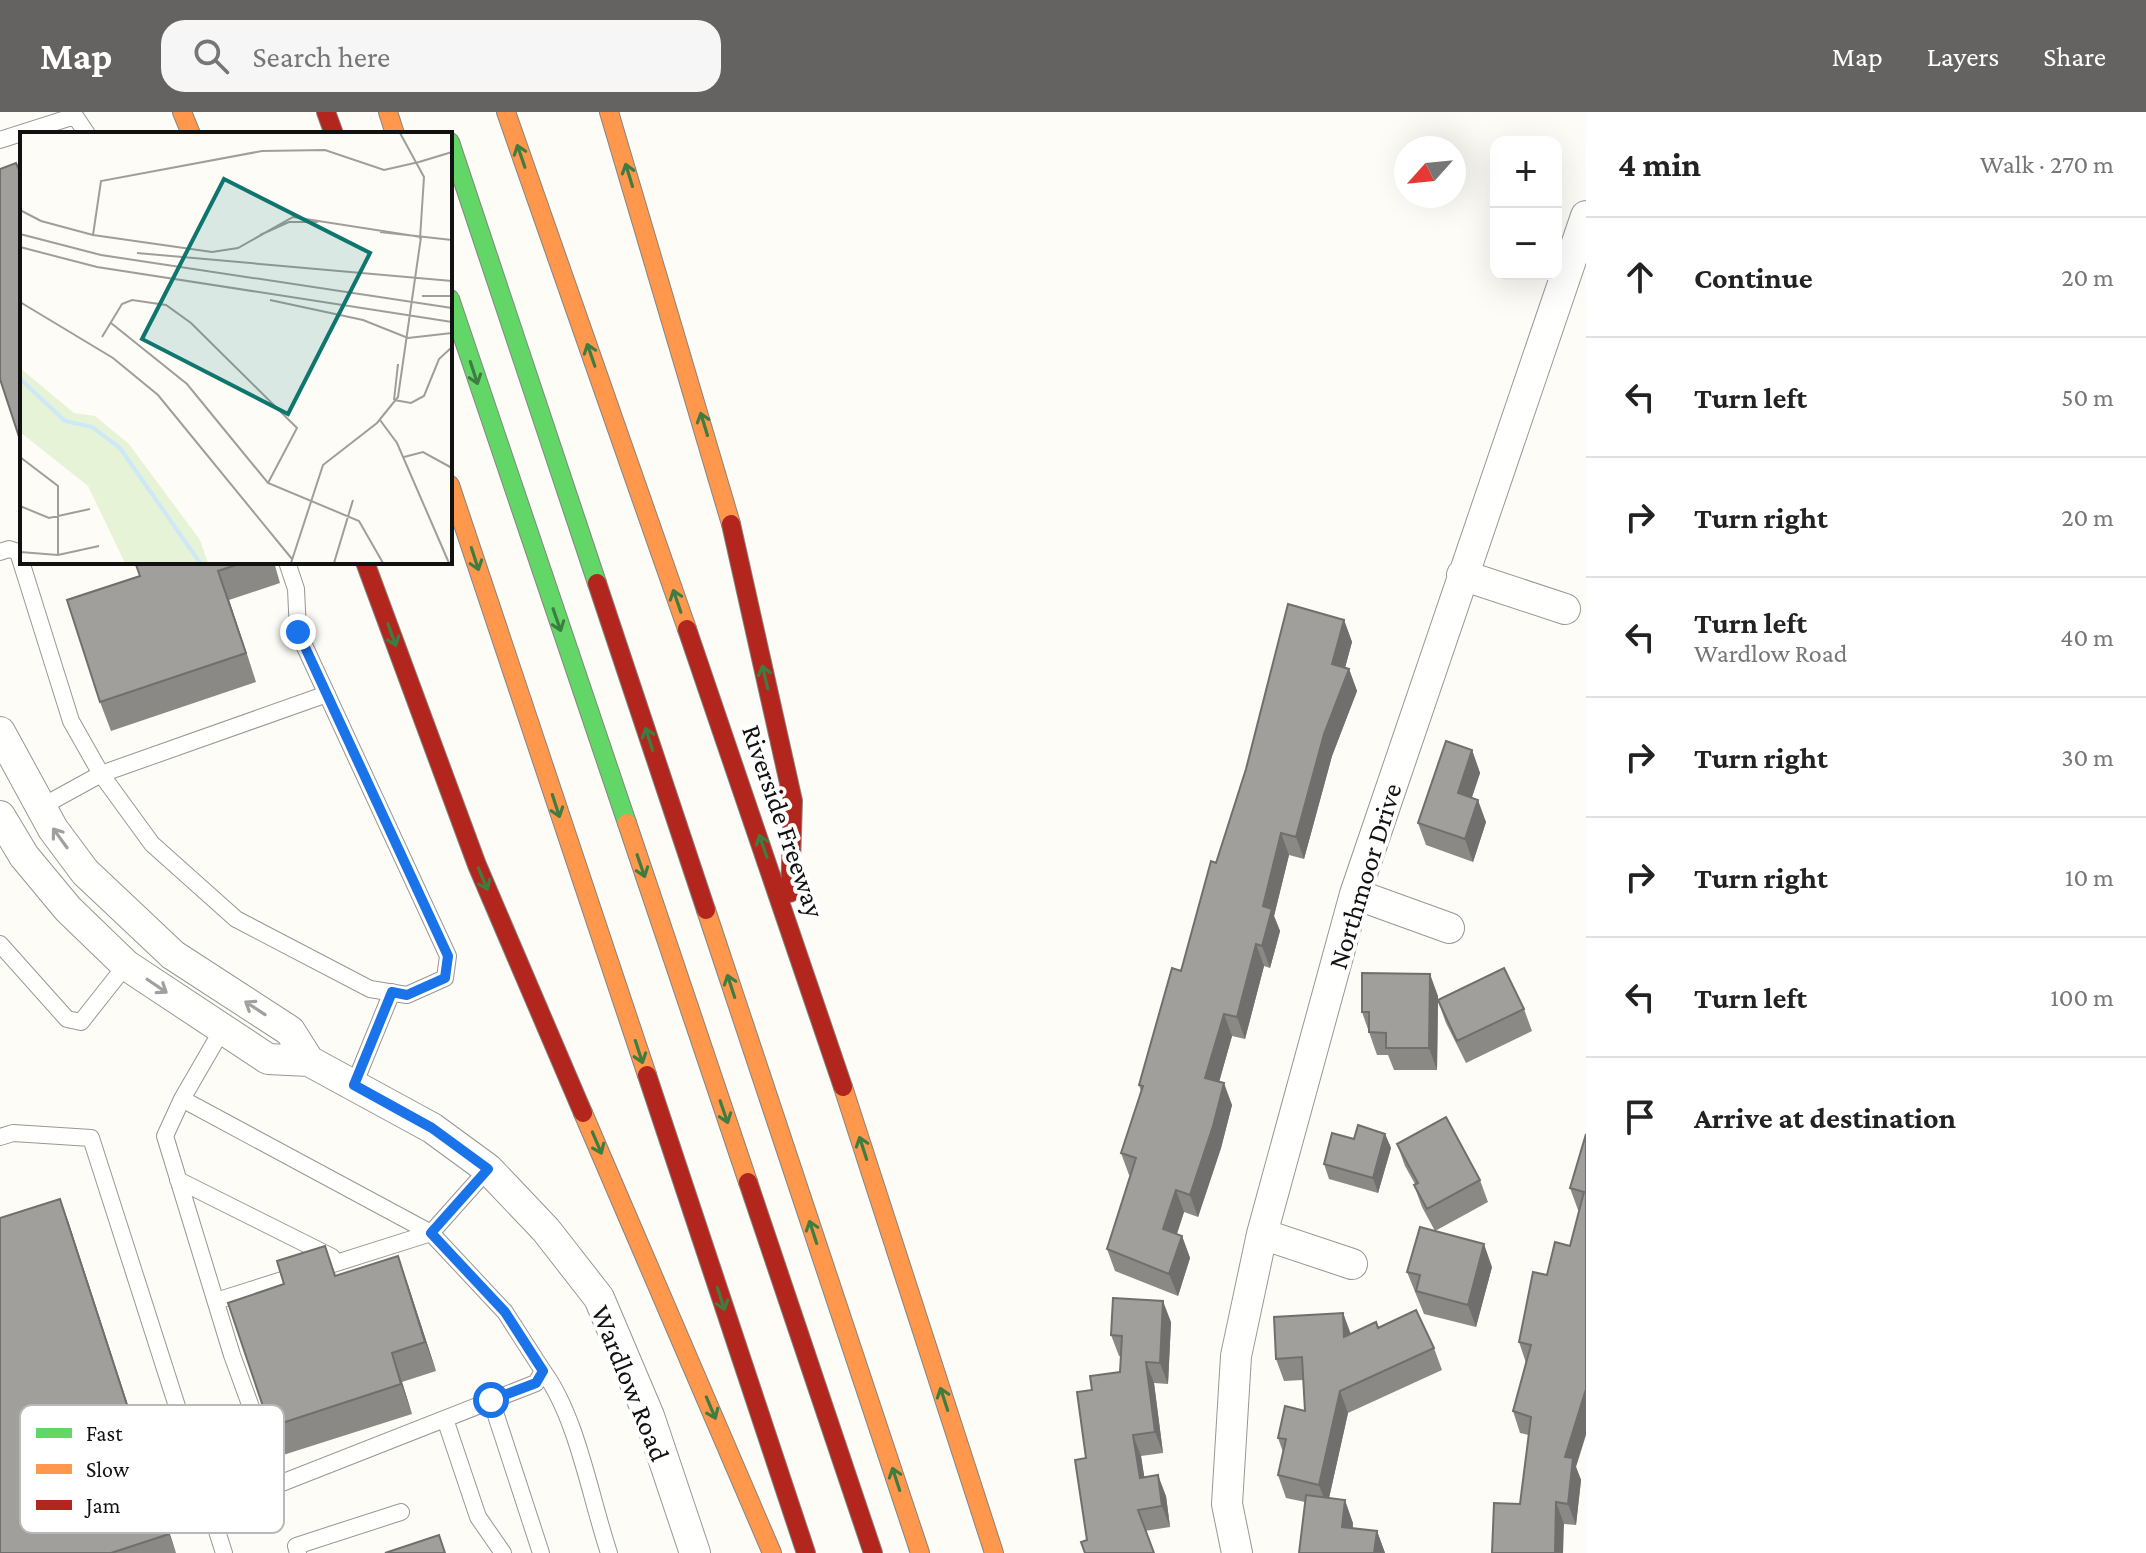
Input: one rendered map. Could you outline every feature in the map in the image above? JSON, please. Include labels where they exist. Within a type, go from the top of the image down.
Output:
[{"type":"highway","points":[[182,112],[190,132]]},
{"type":"highway","points":[[326,112],[333,132]]},
{"type":"highway","points":[[388,112],[394,132]]},
{"type":"highway","name":"Riverside Freeway","points":[[506,112],[789,920],[994,1553]]},
{"type":"highway","points":[[609,112],[722,484],[793,801],[789,920]]},
{"type":"highway","points":[[452,148],[920,1553]]},
{"type":"highway","points":[[452,305],[873,1553]]},
{"type":"highway","points":[[452,491],[806,1553]]},
{"type":"highway","points":[[366,564],[477,865],[772,1553]]},
{"type":"street","name":"Northmoor Drive","points":[[1237,1553],[1227,1504],[1236,1356],[1262,1234],[1355,894],[1462,575],[1578,272],[1586,216]]},
{"type":"street","points":[[1462,575],[1565,609]]},
{"type":"street","name":"Wardlow Road","points":[[0,732],[41,807],[85,872],[173,955],[290,1031],[309,1061]]},
{"type":"street","name":"Wardlow Road","points":[[0,816],[24,856],[95,938],[126,965],[268,1059],[309,1061],[432,1128],[488,1169],[546,1230],[599,1298],[649,1416],[695,1553]]},
{"type":"street","points":[[1355,894],[1449,928]]},
{"type":"street","points":[[95,938],[124,912]]},
{"type":"street","points":[[1262,1234],[1352,1264]]},
{"type":"lane","points":[[25,132],[75,116],[86,132]]},
{"type":"lane","points":[[0,140],[20,134]]},
{"type":"lane","points":[[0,552],[9,549],[18,552],[20,558]]},
{"type":"lane","points":[[22,564],[71,721],[101,774],[152,844],[236,919],[370,989],[407,995],[445,978],[448,956],[298,632],[296,589],[288,564]]},
{"type":"lane","points":[[41,807],[101,774],[327,694]]},
{"type":"lane","points":[[0,944],[67,1019],[81,1022],[126,965]]},
{"type":"lane","points":[[354,1085],[392,992]]},
{"type":"lane","points":[[222,1030],[182,1099],[165,1136],[252,1405]]},
{"type":"lane","points":[[182,1099],[431,1233],[505,1312],[556,1389],[568,1416],[609,1553]]},
{"type":"lane","points":[[0,1137],[13,1133],[91,1138],[177,1405]]},
{"type":"lane","points":[[216,1301],[431,1233],[488,1169]]},
{"type":"lane","points":[[178,1180],[341,1262]]},
{"type":"lane","points":[[284,1482],[536,1383],[543,1371]]},
{"type":"lane","points":[[491,1400],[541,1553]]},
{"type":"lane","points":[[445,1419],[478,1517],[503,1553]]},
{"type":"lane","points":[[298,1553],[296,1546],[401,1512]]},
{"type":"lane","points":[[218,1533],[224,1553]]},
{"type":"building","points":[[16,163],[20,172],[20,440],[0,379],[0,169]]},
{"type":"building","points":[[136,564],[239,564],[218,571],[246,653],[100,702],[67,600],[140,576]]},
{"type":"building","points":[[1288,604],[1344,620],[1332,664],[1349,669],[1324,734],[1296,837],[1281,833],[1263,906],[1272,909],[1262,946],[1256,944],[1237,1017],[1224,1014],[1205,1078],[1224,1083],[1213,1126],[1190,1195],[1176,1190],[1163,1229],[1182,1236],[1169,1274],[1107,1249],[1136,1158],[1121,1153],[1143,1086],[1139,1085],[1172,968],[1181,971],[1211,861],[1216,863],[1246,769]]},
{"type":"building","points":[[1446,741],[1472,750],[1458,793],[1478,800],[1465,839],[1418,823]]},
{"type":"building","points":[[1504,968],[1524,1009],[1457,1041],[1438,1000]]},
{"type":"building","points":[[1362,973],[1430,974],[1429,1048],[1386,1048],[1386,1033],[1369,1032],[1369,1012],[1362,1012]]},
{"type":"building","points":[[1446,1117],[1480,1180],[1427,1209],[1414,1185],[1418,1183],[1397,1144]]},
{"type":"building","points":[[1358,1125],[1385,1134],[1373,1178],[1324,1164],[1332,1133],[1354,1139]]},
{"type":"building","points":[[1586,1134],[1586,1389],[1565,1457],[1573,1458],[1568,1504],[1556,1502],[1555,1553],[1492,1553],[1494,1503],[1520,1504],[1531,1417],[1513,1411],[1531,1345],[1519,1342],[1533,1272],[1547,1275],[1555,1242],[1570,1246],[1584,1192],[1570,1188]]},
{"type":"building","points":[[60,1199],[127,1405],[20,1405],[20,1533],[169,1534],[111,1553],[0,1553],[0,1218]]},
{"type":"building","points":[[1420,1227],[1484,1244],[1468,1305],[1416,1291],[1420,1275],[1407,1272]]},
{"type":"building","points":[[325,1246],[335,1276],[398,1256],[425,1342],[392,1353],[401,1384],[284,1422],[284,1405],[263,1405],[228,1303],[284,1284],[277,1261]]},
{"type":"building","points":[[1113,1298],[1163,1301],[1160,1363],[1146,1362],[1155,1432],[1133,1435],[1140,1478],[1158,1475],[1162,1506],[1138,1510],[1154,1553],[1085,1553],[1081,1542],[1087,1540],[1075,1460],[1086,1458],[1077,1392],[1092,1390],[1090,1376],[1120,1372],[1122,1336],[1111,1335]]},
{"type":"building","points":[[1416,1310],[1434,1348],[1340,1391],[1319,1485],[1278,1475],[1286,1439],[1278,1438],[1285,1406],[1305,1411],[1302,1357],[1276,1359],[1274,1317],[1343,1313],[1344,1337],[1376,1322],[1378,1328]]},
{"type":"building","points":[[1306,1495],[1345,1500],[1342,1527],[1377,1531],[1374,1553],[1299,1553]]},
{"type":"building","points":[[439,1535],[445,1553],[385,1553]]},
{"type":"traffic: fast","points":[[452,148],[597,583]]},
{"type":"traffic: fast","points":[[452,305],[627,823]]},
{"type":"traffic: slow","points":[[182,112],[190,132]]},
{"type":"traffic: slow","points":[[388,112],[394,132]]},
{"type":"traffic: slow","points":[[506,112],[687,629]]},
{"type":"traffic: slow","points":[[609,112],[731,524]]},
{"type":"traffic: slow","points":[[452,491],[647,1075]]},
{"type":"traffic: slow","points":[[627,823],[748,1182]]},
{"type":"traffic: slow","points":[[706,910],[920,1553]]},
{"type":"traffic: slow","points":[[843,1087],[994,1553]]},
{"type":"traffic: slow","points":[[583,1113],[772,1553]]},
{"type":"traffic: jam","points":[[326,112],[333,132]]},
{"type":"traffic: jam","points":[[731,524],[793,801],[790,893]]},
{"type":"traffic: jam","points":[[366,564],[477,865],[583,1113]]},
{"type":"traffic: jam","points":[[597,583],[706,910]]},
{"type":"traffic: jam","points":[[687,629],[843,1087]]},
{"type":"traffic: jam","points":[[647,1075],[806,1553]]},
{"type":"traffic: jam","points":[[748,1182],[873,1553]]},
{"type":"route","points":[[298,632],[448,956],[445,978],[407,995],[392,992],[354,1085],[432,1128],[488,1169],[431,1233],[505,1312],[543,1371],[536,1383],[491,1400]]}]
